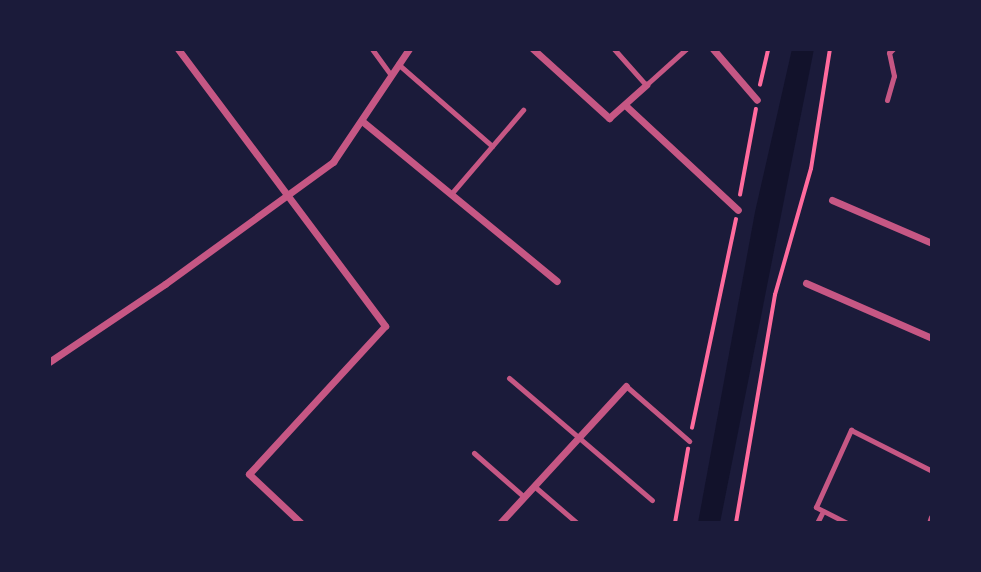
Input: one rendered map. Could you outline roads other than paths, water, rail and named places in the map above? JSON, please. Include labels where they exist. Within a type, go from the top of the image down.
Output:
[{"type":"street","points":[[178,49],[290,194],[385,326],[249,474],[301,523]]},
{"type":"street","points":[[49,362],[333,162],[409,49]]},
{"type":"street","points":[[533,49],[608,118],[646,85]]},
{"type":"street","points":[[713,49],[757,100]]},
{"type":"street","points":[[625,105],[738,210]]},
{"type":"street","points":[[362,121],[557,281]]},
{"type":"street","points":[[832,200],[930,242],[932,232]]},
{"type":"street","points":[[806,284],[932,338]]},
{"type":"street","points":[[500,523],[626,386]]},
{"type":"street","points":[[930,523],[932,517]]},
{"type":"lane","points":[[372,49],[391,75]]},
{"type":"lane","points":[[614,49],[646,85],[686,49]]},
{"type":"lane","points":[[887,100],[894,76],[889,53],[893,49]]},
{"type":"lane","points":[[398,64],[492,146]]},
{"type":"lane","points":[[451,194],[523,110]]},
{"type":"lane","points":[[509,378],[652,500]]},
{"type":"lane","points":[[626,386],[690,441]]},
{"type":"lane","points":[[847,523],[816,507],[851,430],[932,471]]},
{"type":"lane","points":[[474,453],[524,497]]},
{"type":"lane","points":[[534,486],[578,523]]},
{"type":"lane","points":[[817,523],[823,511]]}]
